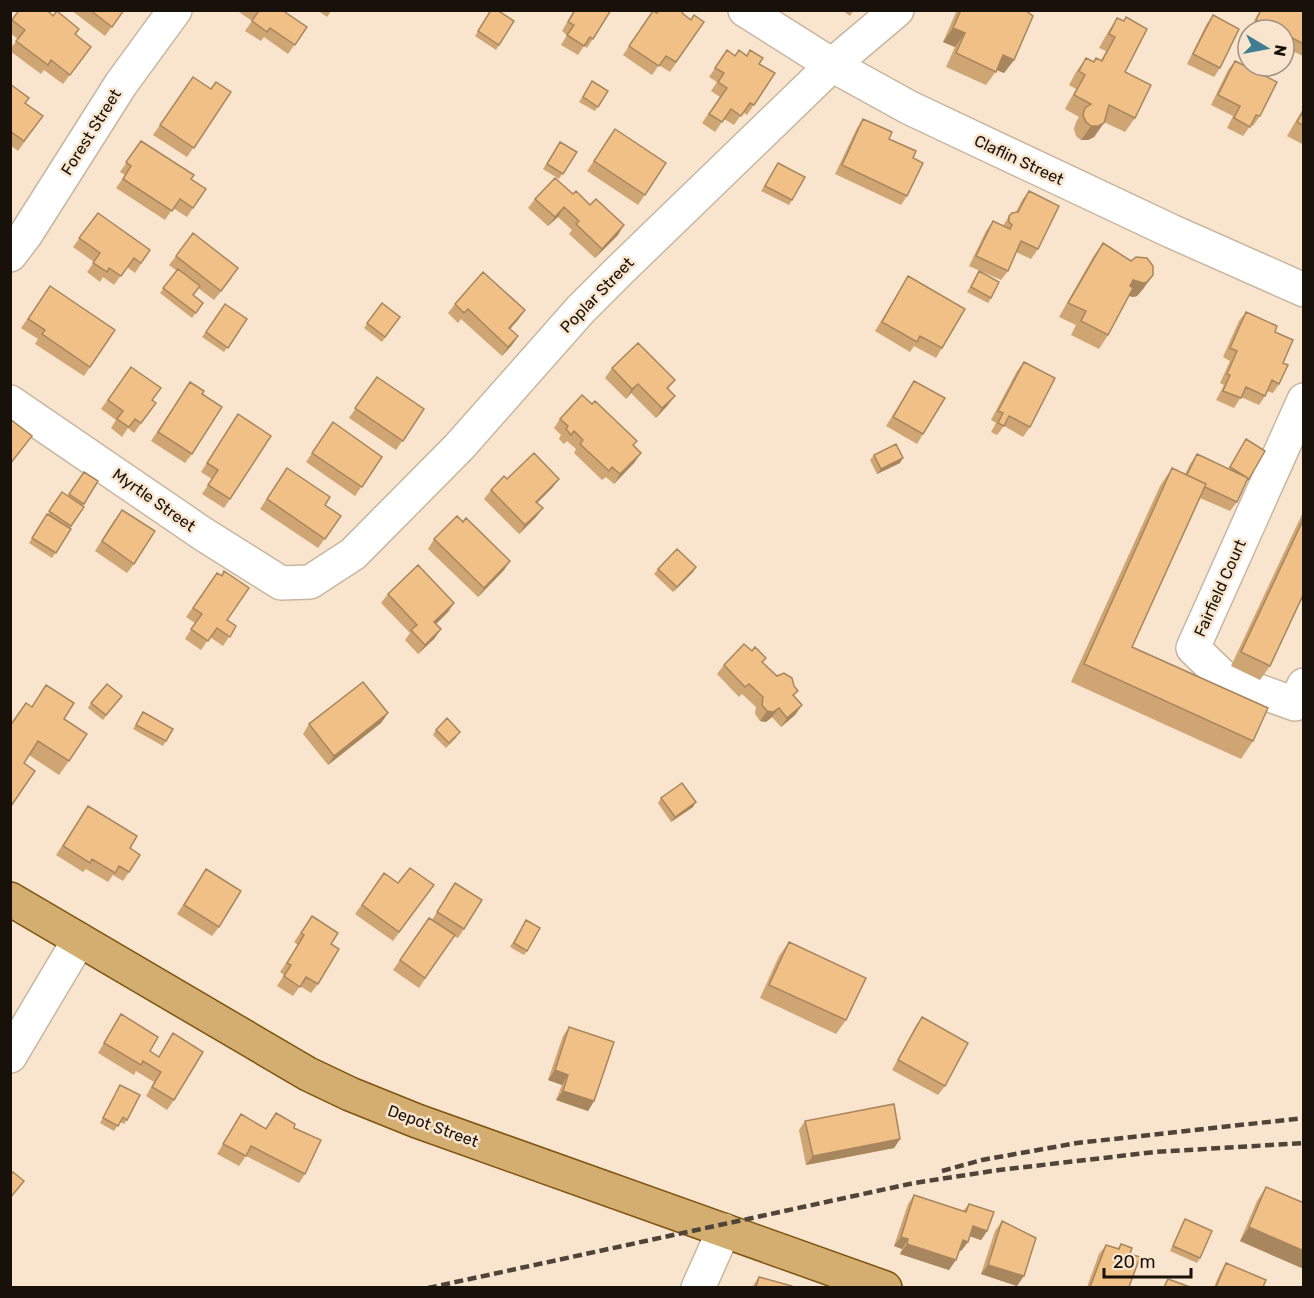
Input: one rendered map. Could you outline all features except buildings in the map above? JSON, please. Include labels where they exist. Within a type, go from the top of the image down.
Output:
[{"type":"main road","name":"Depot Street","points":[[10,899],[285,1062],[350,1094],[417,1121],[885,1287]]},
{"type":"street","name":"Forest Street","points":[[10,255],[26,234],[121,84],[174,10]]},
{"type":"street","name":"Claflin Street","points":[[745,10],[832,65],[910,108],[1171,231],[1304,290]]},
{"type":"street","name":"Poplar Street","points":[[304,582],[310,582],[353,555],[459,447],[581,309],[832,65],[897,10]]},
{"type":"street","name":"Fairfield Court","points":[[1304,400],[1193,648],[1225,679],[1295,704],[1304,685]]},
{"type":"street","name":"Myrtle Street","points":[[10,402],[203,534],[281,583],[304,582]]},
{"type":"street","points":[[10,1056],[79,940]]},
{"type":"street","points":[[698,1287],[724,1230]]},
{"type":"railway","points":[[942,1171],[982,1160],[1077,1143],[1304,1118]]},
{"type":"railway","points":[[428,1288],[914,1183],[999,1170],[1155,1152],[1304,1143]]}]
